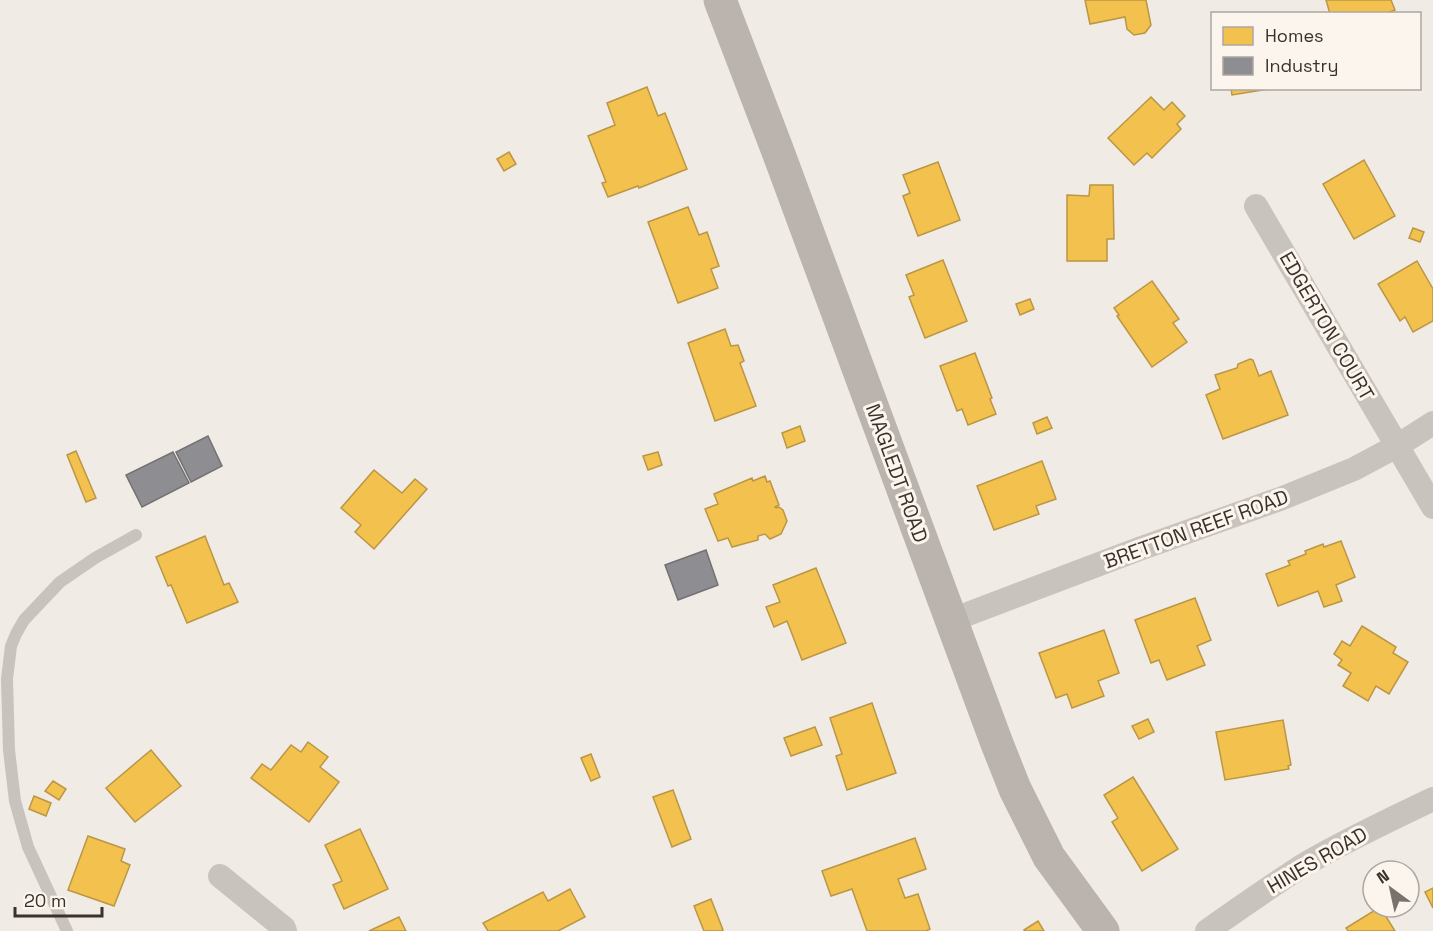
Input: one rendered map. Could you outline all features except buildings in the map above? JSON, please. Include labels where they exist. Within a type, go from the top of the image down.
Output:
[{"type":"street","name":"MAGLEDT ROAD","points":[[720,0],[1016,789],[1049,857],[1103,931]]},
{"type":"street","name":"EDGERTON COURT","points":[[1256,206],[1433,507]]},
{"type":"street","name":"BRETTON REEF ROAD","points":[[952,620],[1139,549],[1280,499],[1354,469],[1433,423]]},
{"type":"street","name":"HINES ROAD","points":[[1207,931],[1260,893],[1304,866],[1351,839],[1433,799]]},
{"type":"street","points":[[220,876],[285,931]]},
{"type":"lane","points":[[67,931],[28,847],[15,801],[9,750],[7,679],[12,646],[24,620],[60,582],[95,558],[136,535]]}]
